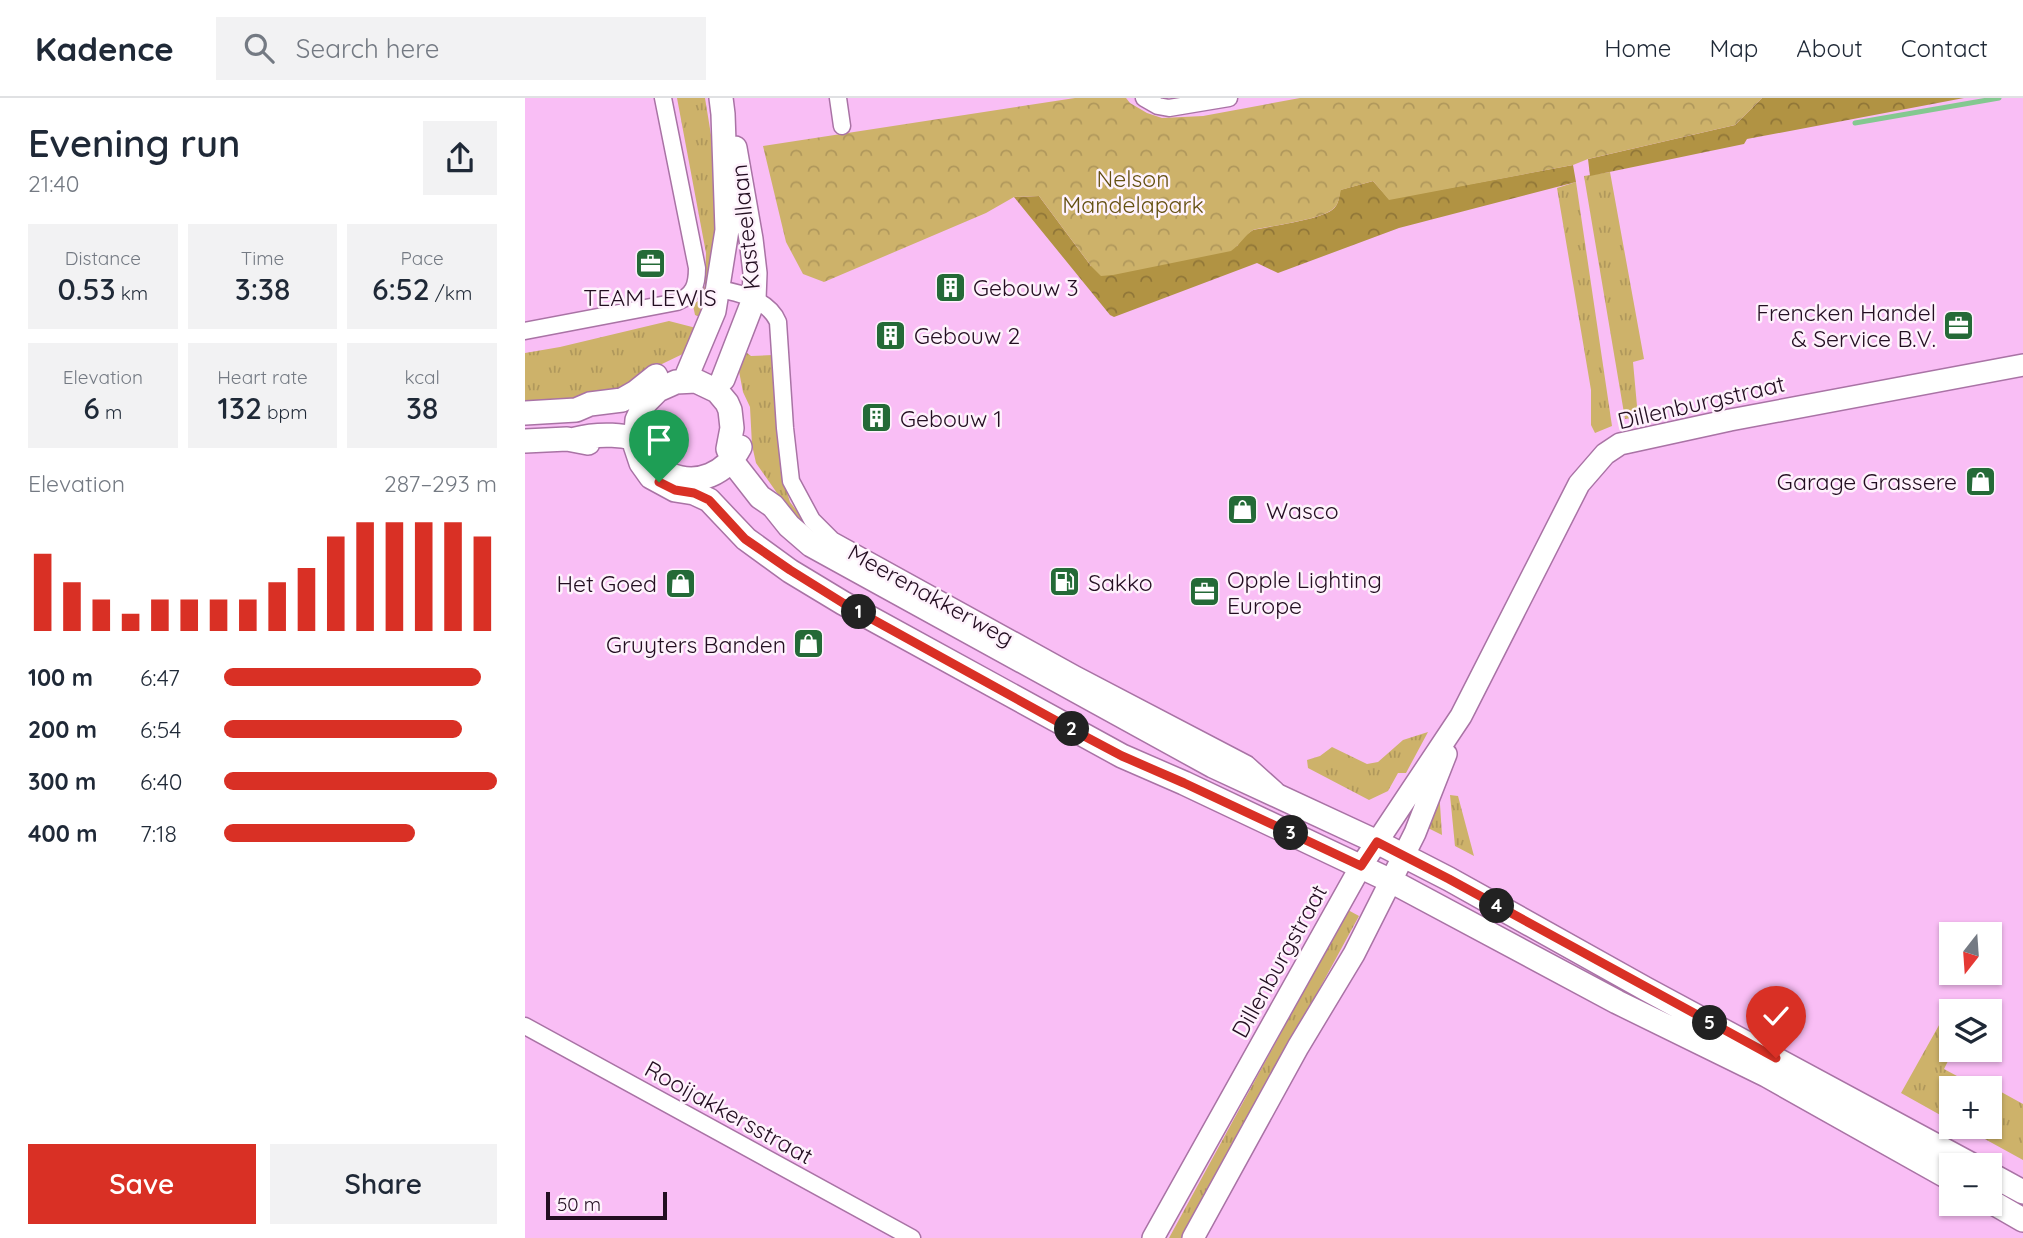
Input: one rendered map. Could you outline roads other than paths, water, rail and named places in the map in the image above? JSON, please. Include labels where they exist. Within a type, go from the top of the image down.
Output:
[{"type":"main road","name":"Kasteellaan","points":[[688,374],[714,312],[727,230],[722,106]]},
{"type":"main road","name":"Kasteellaan","points":[[722,106],[738,156],[755,273],[754,299],[723,379]]},
{"type":"main road","points":[[635,445],[638,402],[657,375],[669,370],[688,374],[707,371],[723,379],[739,399],[745,421],[736,453],[719,471],[698,486]]},
{"type":"main road","points":[[688,374],[717,391],[727,403],[731,421],[728,449],[736,453]]},
{"type":"main road","points":[[525,413],[576,410],[590,404],[622,400],[638,402]]},
{"type":"main road","points":[[525,441],[575,439],[591,435],[635,445],[645,443],[654,460],[665,471],[698,486],[702,496],[715,504],[745,539],[843,603],[1122,756],[1391,881],[1618,1002],[1766,1075],[1939,1172]]},
{"type":"main road","name":"Meerenakkerweg","points":[[736,453],[760,496],[811,545],[1213,766],[1404,856],[1949,1153]]},
{"type":"main road","points":[[2002,1181],[2023,1192]]},
{"type":"main road","points":[[2002,1208],[2023,1220]]},
{"type":"street","points":[[525,331],[677,302],[693,292],[697,282],[697,268],[663,98]]},
{"type":"street","points":[[838,98],[842,126]]},
{"type":"street","points":[[1145,98],[1158,106],[1169,108],[1229,98]]},
{"type":"street","points":[[717,289],[754,299]]},
{"type":"street","name":"Meerenakkerweg","points":[[754,299],[775,316],[778,322],[791,481],[812,520],[832,540],[1075,674],[1247,764],[1291,803]]},
{"type":"street","name":"Dillenburgstraat","points":[[1193,1238],[1297,1047],[1354,954],[1404,856],[1461,716],[1579,484],[1605,454],[1619,444],[1730,420],[2023,365]]},
{"type":"street","name":"Dillenburgstraat","points":[[1153,1238],[1361,866],[1461,716]]},
{"type":"street","name":"Rooijakkersstraat","points":[[525,1026],[912,1238]]},
{"type":"waterway","points":[[1855,123],[1999,98]]},
{"type":"place","name":"TEAM LEWIS","points":[[650,263]]},
{"type":"place","name":"Gebouw 3","points":[[950,287]]},
{"type":"place","name":"Frencken Handel & Service B.V.","points":[[1959,325]]},
{"type":"place","name":"Gebouw 2","points":[[891,335]]},
{"type":"place","name":"Gebouw 1","points":[[877,418]]},
{"type":"place","name":"Garage Grassere","points":[[1980,481]]},
{"type":"place","name":"Wasco","points":[[1243,510]]},
{"type":"place","name":"Sakko","points":[[1065,582]]},
{"type":"place","name":"Het Goed","points":[[680,583]]},
{"type":"place","name":"Opple Lighting Europe","points":[[1204,592]]},
{"type":"place","name":"Gruyters Banden","points":[[809,644]]},
{"type":"park label","name":"Nelson Mandelapark","points":[[1133,191]]}]
